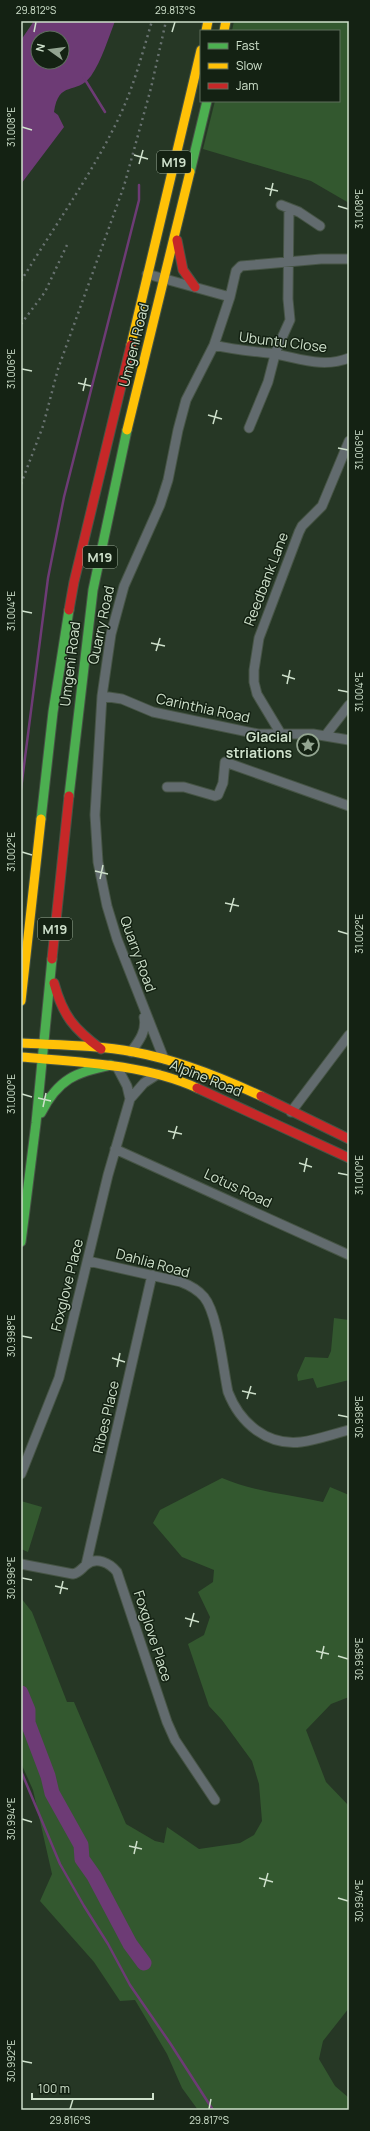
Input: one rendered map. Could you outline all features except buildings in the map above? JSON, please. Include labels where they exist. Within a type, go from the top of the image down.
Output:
[{"type":"main road","name":"Umgeni Road","points":[[21,1001],[32,893],[62,647],[82,543],[200,54]]},
{"type":"main road","name":"Umgeni Road","points":[[21,1242],[36,1123],[77,713],[93,590],[131,412],[176,234],[207,102]]},
{"type":"main road","points":[[176,234],[183,270],[195,287]]},
{"type":"main road","points":[[51,970],[59,1004],[68,1021],[79,1032],[101,1049]]},
{"type":"main road","name":"Alpine Road","points":[[21,1043],[131,1052],[164,1059],[237,1085],[349,1139]]},
{"type":"main road","name":"Alpine Road","points":[[21,1058],[114,1066],[158,1074],[186,1083],[349,1158]]},
{"type":"main road","points":[[36,1123],[48,1097],[66,1079],[78,1073],[114,1066]]},
{"type":"street","points":[[249,428],[268,382],[275,354],[290,317],[285,206],[299,212],[320,226]]},
{"type":"street","points":[[288,262],[321,259],[349,259]]},
{"type":"street","name":"Quarry Road","points":[[164,1059],[143,1009],[113,928],[98,862],[95,815],[102,696],[111,634],[124,586],[165,492],[186,400],[214,345],[230,297],[235,275],[241,266],[288,262]]},
{"type":"street","points":[[147,274],[230,297]]},
{"type":"street","name":"Ubuntu Close","points":[[214,345],[237,351],[275,354],[325,364],[349,358]]},
{"type":"street","name":"Reedbank Lane","points":[[281,734],[254,688],[254,670],[257,645],[299,532],[302,526],[322,506],[349,441]]},
{"type":"street","name":"Carinthia Road","points":[[102,696],[122,699],[153,712],[264,735],[281,734],[325,736],[349,740]]},
{"type":"street","points":[[325,736],[349,705]]},
{"type":"street","points":[[167,787],[184,787],[215,796],[222,785],[225,762],[349,806]]},
{"type":"street","name":"Quarry Road","points":[[131,1052],[141,1038],[145,1026],[143,1009]]},
{"type":"street","points":[[291,1112],[349,1035]]},
{"type":"street","points":[[114,1066],[127,1086],[130,1099]]},
{"type":"street","name":"Foxglove Place","points":[[21,1474],[59,1378],[115,1149],[130,1099],[144,1083],[158,1074]]},
{"type":"street","name":"Lotus Road","points":[[115,1149],[349,1255]]},
{"type":"street","name":"Dahlia Road","points":[[88,1261],[186,1284],[204,1297],[212,1313],[228,1392],[238,1412],[251,1427],[270,1438],[289,1442],[302,1442],[349,1430]]},
{"type":"street","name":"Ribes Place","points":[[86,1565],[152,1275]]},
{"type":"street","name":"Foxglove Place","points":[[21,1564],[73,1574],[78,1573],[86,1565],[94,1562],[105,1562],[113,1567],[117,1572],[166,1722],[174,1740],[215,1800]]},
{"type":"green space","points":[[234,21],[349,21],[349,203],[311,181],[203,149],[215,102],[340,102],[340,30],[232,30]]},
{"type":"green space","points":[[334,1318],[349,1320],[349,1380],[317,1388],[313,1378],[298,1381],[297,1375],[305,1357],[328,1358],[331,1351]]},
{"type":"green space","points":[[222,1478],[246,1487],[323,1502],[330,1487],[349,1495],[349,1697],[331,1704],[306,1730],[326,1782],[349,1806],[349,2008],[323,2041],[319,2059],[335,2086],[349,2098],[349,2110],[198,2110],[182,2088],[167,2054],[135,2000],[120,2001],[94,1962],[40,1901],[52,1874],[33,1790],[21,1763],[21,1598],[32,1612],[67,1702],[74,1702],[126,1824],[155,1841],[164,1843],[167,1827],[199,1849],[240,1843],[254,1835],[262,1821],[259,1784],[252,1761],[222,1720],[209,1706],[188,1644],[204,1635],[210,1617],[198,1592],[213,1582],[214,1570],[182,1557],[153,1523],[160,1510]]},
{"type":"green space","points":[[21,1501],[42,1507],[28,1552],[21,1549]]},
{"type":"shaded area","points":[[34,21],[115,21],[102,56],[91,76],[85,82],[64,91],[60,95],[56,102],[54,112],[58,115],[64,127],[21,184],[21,40]]},
{"type":"waterway","points":[[84,78],[105,112]]},
{"type":"waterway","points":[[21,789],[48,578],[64,497],[139,200],[139,185]]},
{"type":"waterway","points":[[21,1693],[28,1710],[28,1723],[48,1776],[52,1793],[81,1845],[82,1859],[94,1876],[130,1944],[144,1963]]},
{"type":"waterway","points":[[21,1771],[60,1864],[108,1944],[130,1985],[170,2043],[213,2110]]},
{"type":"railway","points":[[21,281],[100,155],[122,111],[131,89],[152,21]]},
{"type":"railway","points":[[21,484],[43,426],[58,369],[124,186],[151,88],[166,21]]},
{"type":"railway","points":[[21,324],[45,292],[67,245]]},
{"type":"traffic: fast","points":[[190,172],[207,102]]},
{"type":"traffic: fast","points":[[69,796],[93,590],[127,430]]},
{"type":"traffic: fast","points":[[41,819],[53,712],[69,610]]},
{"type":"traffic: fast","points":[[21,1242],[36,1123],[52,959]]},
{"type":"traffic: fast","points":[[41,1113],[47,1101],[54,1092],[69,1079],[78,1074],[111,1065]]},
{"type":"traffic: slow","points":[[206,30],[208,21]]},
{"type":"traffic: slow","points":[[224,30],[226,21]]},
{"type":"traffic: slow","points":[[131,345],[200,54]]},
{"type":"traffic: slow","points":[[127,430],[190,172]]},
{"type":"traffic: slow","points":[[21,1001],[41,819]]},
{"type":"traffic: slow","points":[[21,1043],[106,1048],[150,1055],[183,1064],[261,1096]]},
{"type":"traffic: slow","points":[[21,1057],[111,1065],[155,1074],[177,1080],[197,1088]]},
{"type":"traffic: jam","points":[[177,240],[183,270],[195,287]]},
{"type":"traffic: jam","points":[[69,610],[74,582],[131,345]]},
{"type":"traffic: jam","points":[[52,959],[69,796]]},
{"type":"traffic: jam","points":[[54,983],[61,1004],[71,1021],[84,1035],[101,1049]]},
{"type":"traffic: jam","points":[[197,1088],[349,1158]]},
{"type":"traffic: jam","points":[[261,1096],[349,1139]]},
{"type":"place","name":"Glacial striations","points":[[308,745]]}]
